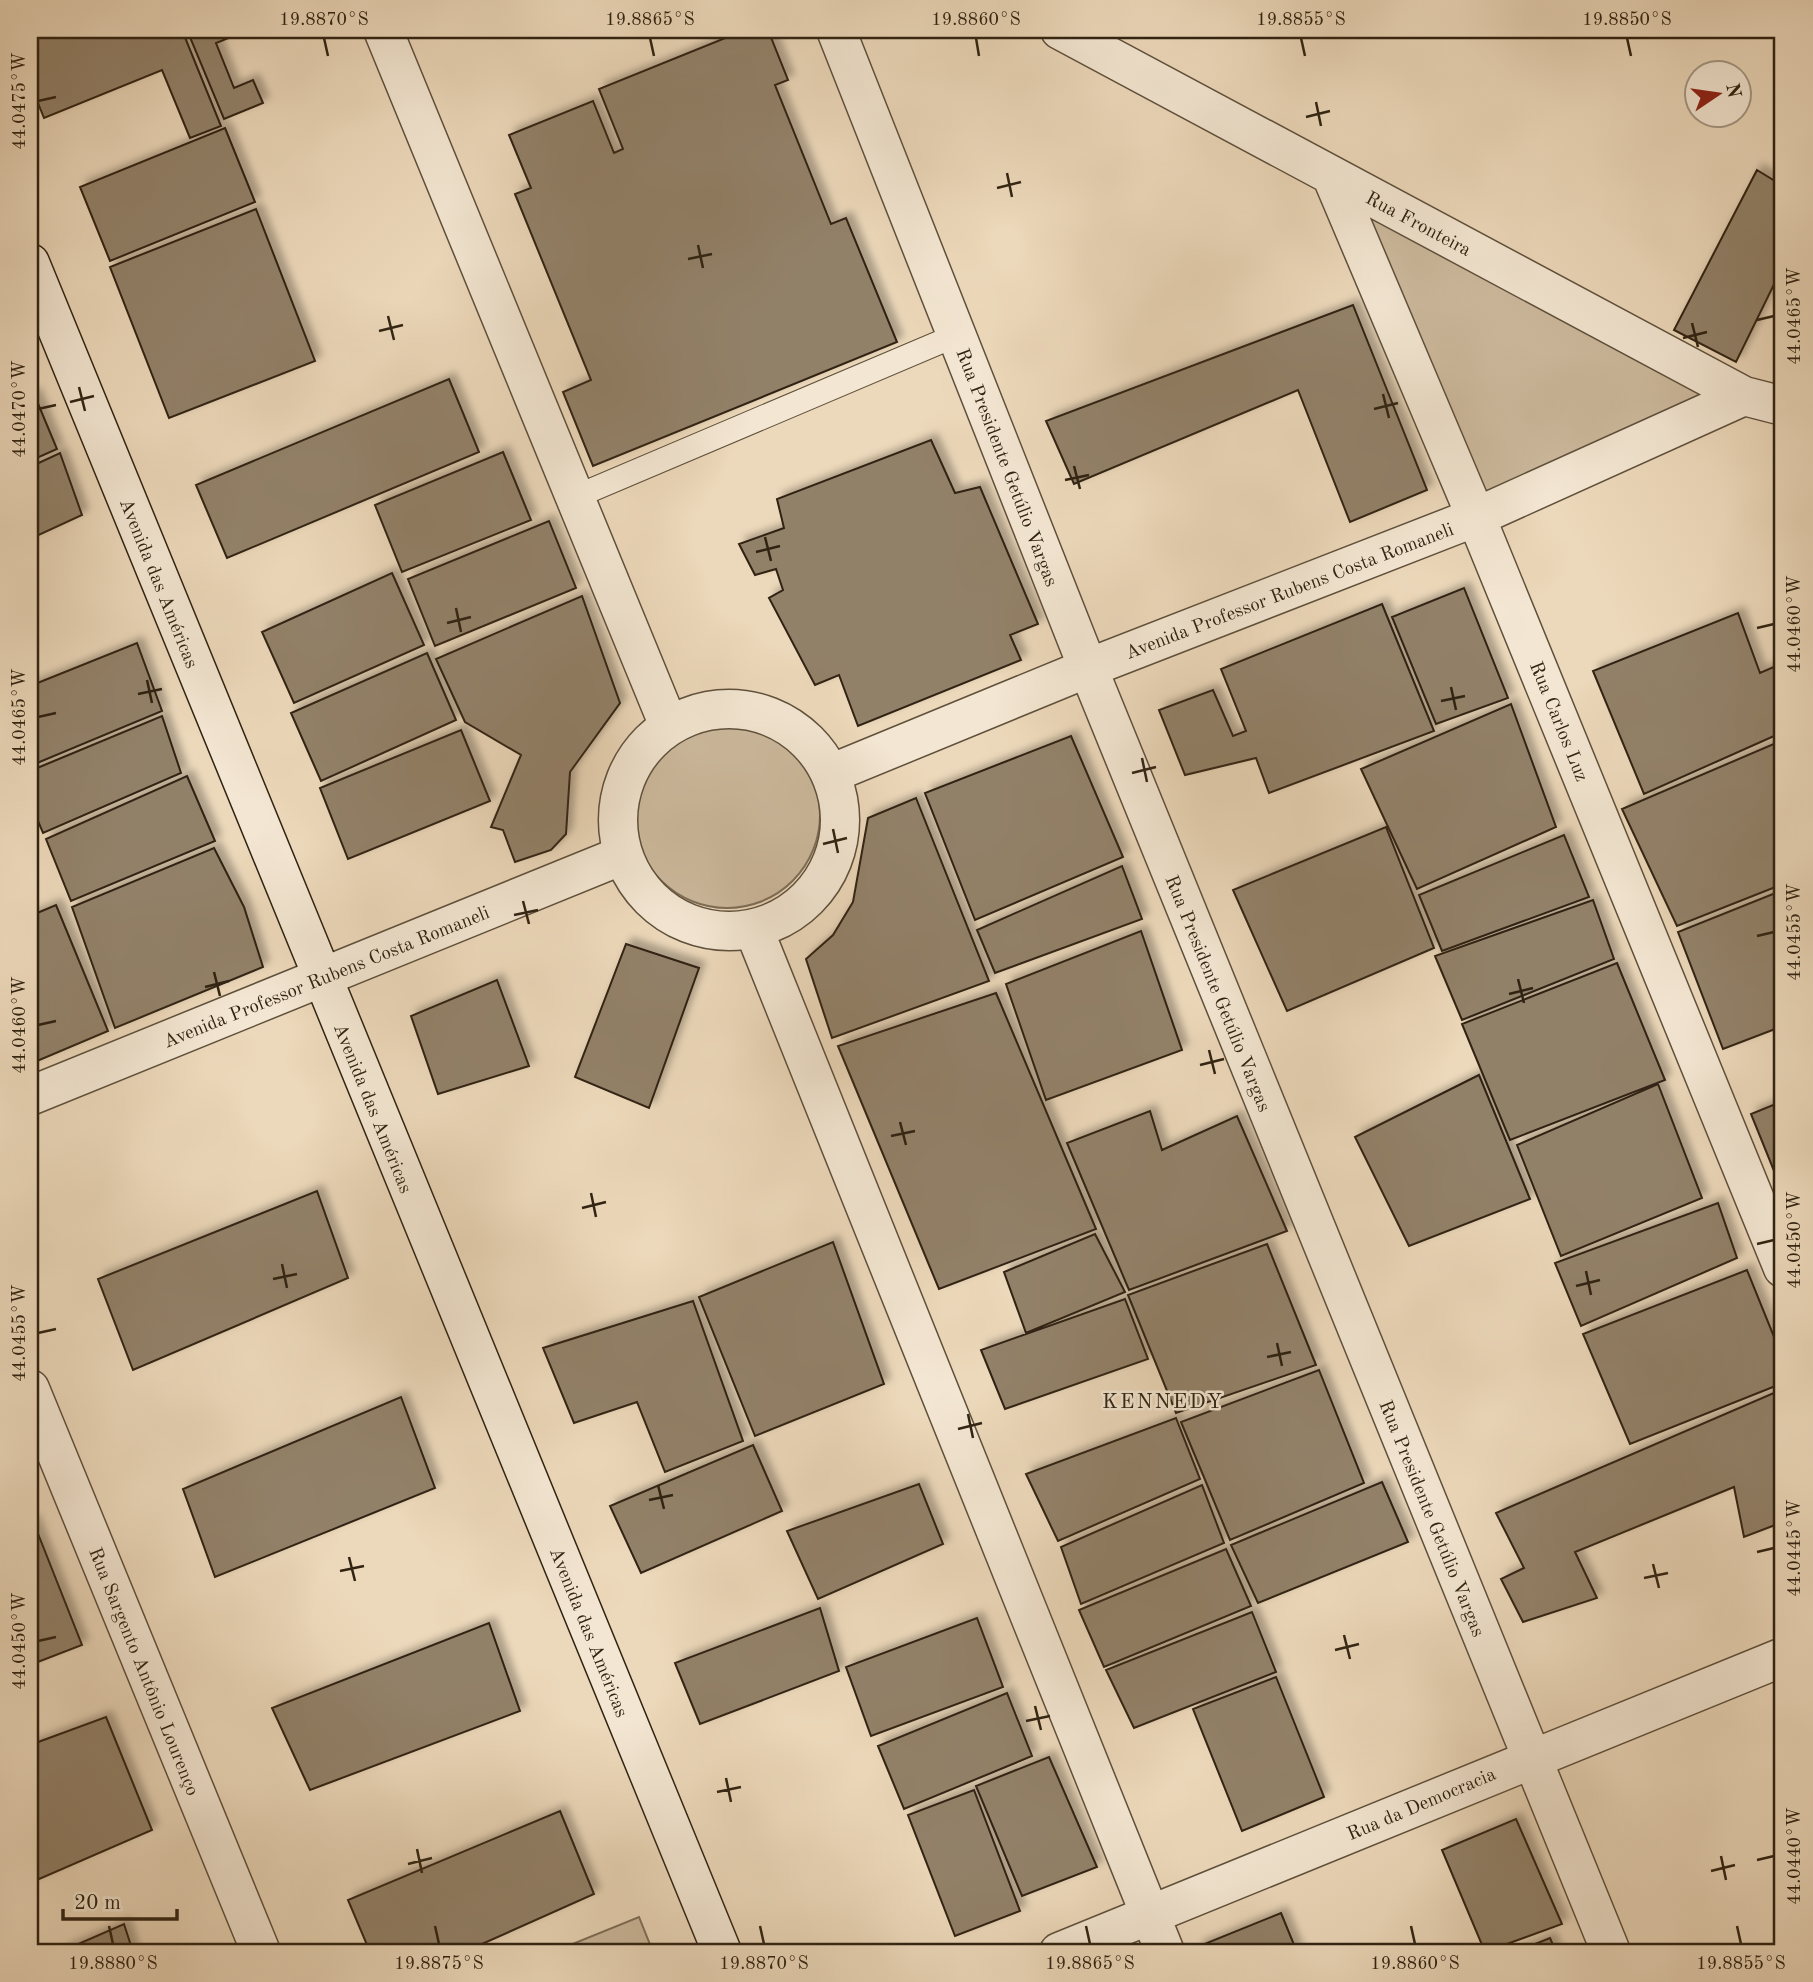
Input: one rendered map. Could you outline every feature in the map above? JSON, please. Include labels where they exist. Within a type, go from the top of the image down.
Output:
[{"type":"street","points":[[383,30],[669,726]]},
{"type":"street","name":"Rua Presidente Getúlio Vargas","points":[[836,30],[1088,668],[1611,1952]]},
{"type":"street","name":"Rua Fronteira","points":[[1060,30],[1744,396],[1783,406]]},
{"type":"street","name":"Rua Carlos Luz","points":[[1332,177],[1476,517],[1783,1268]]},
{"type":"street","name":"Avenida das Américas","points":[[30,263],[722,1952]]},
{"type":"street","name":"Avenida Professor Rubens Costa Romaneli","points":[[830,774],[1088,668],[1476,517],[1744,396]]},
{"type":"street","points":[[742,709],[778,720],[809,743],[830,774],[839,806],[839,838],[829,870],[810,897],[785,917],[754,930],[711,930],[689,925],[660,909],[638,884],[623,855],[617,818],[624,782],[642,750],[669,726],[704,711],[742,709]]},
{"type":"street","name":"Avenida Professor Rubens Costa Romaneli","points":[[30,1096],[623,855]]},
{"type":"street","points":[[754,930],[1165,1952]]},
{"type":"street","name":"Rua Sargento Antônio Lourenço","points":[[30,1389],[261,1952]]},
{"type":"street","name":"Rua da Democracia","points":[[1059,1952],[1532,1757],[1783,1657]]},
{"type":"lane","points":[[575,497],[957,335]]},
{"type":"shaded area","points":[[1332,177],[1744,396],[1476,517]]},
{"type":"shaded area","points":[[727,722],[745,723],[763,729],[779,737],[793,749],[805,763],[813,779],[819,797],[819,833],[813,851],[805,867],[793,881],[779,893],[763,901],[745,907],[727,908],[709,907],[691,901],[675,893],[661,881],[649,867],[641,851],[635,833],[634,815],[635,797],[641,779],[649,763],[661,749],[675,737],[691,729],[709,723]]},
{"type":"shaded area","points":[[639,1917],[653,1952],[567,1952],[565,1947]]},
{"type":"building","points":[[182,30],[221,126],[190,138],[162,70],[44,118],[30,83],[30,31]]},
{"type":"building","points":[[187,30],[248,30],[216,43],[234,88],[253,80],[263,103],[224,119]]},
{"type":"building","points":[[745,30],[768,30],[788,80],[775,85],[831,224],[846,218],[897,342],[593,466],[563,392],[591,380],[515,194],[531,188],[509,135],[593,101],[614,153],[623,149],[599,89]]},
{"type":"building","points":[[225,128],[255,202],[110,261],[80,187]]},
{"type":"building","points":[[1757,170],[1783,186],[1783,266],[1736,362],[1674,330]]},
{"type":"building","points":[[256,209],[315,361],[169,418],[110,267]]},
{"type":"building","points":[[1353,305],[1427,490],[1350,522],[1298,390],[1074,484],[1046,421]]},
{"type":"building","points":[[449,379],[479,452],[227,558],[196,485]]},
{"type":"building","points":[[34,394],[57,449],[30,461],[30,396]]},
{"type":"building","points":[[931,440],[955,493],[980,487],[1038,624],[1010,635],[1021,660],[858,726],[839,675],[815,685],[769,598],[783,590],[776,569],[755,575],[739,544],[784,528],[777,499]]},
{"type":"building","points":[[503,452],[531,520],[402,572],[375,505]]},
{"type":"building","points":[[60,453],[82,515],[30,539],[30,467]]},
{"type":"building","points":[[549,521],[576,588],[435,646],[408,579]]},
{"type":"building","points":[[392,573],[424,645],[294,703],[262,632]]},
{"type":"building","points":[[1464,588],[1508,698],[1436,724],[1392,617]]},
{"type":"building","points":[[582,596],[620,703],[570,772],[566,834],[551,850],[515,862],[503,830],[491,827],[521,755],[465,722],[436,659]]},
{"type":"building","points":[[1382,604],[1434,731],[1269,793],[1256,758],[1185,775],[1159,710],[1213,690],[1233,736],[1246,731],[1221,669]]},
{"type":"building","points":[[1738,613],[1760,673],[1783,663],[1783,732],[1644,794],[1593,671]]},
{"type":"building","points":[[137,643],[162,711],[30,766],[30,686]]},
{"type":"building","points":[[427,653],[456,720],[321,781],[291,713]]},
{"type":"building","points":[[1511,704],[1556,827],[1417,889],[1361,769]]},
{"type":"building","points":[[162,716],[181,773],[43,833],[30,802],[30,771]]},
{"type":"building","points":[[461,730],[490,801],[348,859],[320,788]]},
{"type":"building","points":[[1071,736],[1123,857],[975,920],[925,793]]},
{"type":"building","points":[[1783,740],[1783,884],[1677,926],[1622,809]]},
{"type":"building","points":[[187,776],[215,841],[71,901],[46,839]]},
{"type":"building","points":[[916,798],[989,981],[832,1038],[806,959],[833,935],[853,902],[868,818]]},
{"type":"building","points":[[1386,827],[1434,948],[1287,1011],[1233,890]]},
{"type":"building","points":[[1564,835],[1589,897],[1442,951],[1419,895]]},
{"type":"building","points":[[214,848],[244,907],[263,967],[115,1028],[72,907]]},
{"type":"building","points":[[1122,866],[1142,919],[995,973],[977,930]]},
{"type":"building","points":[[1783,890],[1783,1026],[1723,1049],[1678,932]]},
{"type":"building","points":[[1593,900],[1614,959],[1462,1020],[1435,956]]},
{"type":"building","points":[[56,905],[108,1031],[30,1064],[30,916]]},
{"type":"building","points":[[1141,931],[1182,1050],[1046,1100],[1006,984]]},
{"type":"building","points":[[626,944],[699,968],[649,1108],[575,1077]]},
{"type":"building","points":[[1617,963],[1665,1080],[1510,1140],[1462,1024]]},
{"type":"building","points":[[497,980],[529,1066],[438,1094],[411,1016]]},
{"type":"building","points":[[996,993],[1096,1229],[939,1289],[838,1046]]},
{"type":"building","points":[[1479,1075],[1530,1199],[1409,1246],[1355,1137]]},
{"type":"building","points":[[1658,1084],[1702,1198],[1561,1256],[1517,1145]]},
{"type":"building","points":[[1783,1101],[1783,1193],[1751,1114]]},
{"type":"building","points":[[1150,1111],[1162,1150],[1237,1116],[1287,1231],[1129,1290],[1067,1143]]},
{"type":"building","points":[[317,1191],[348,1278],[133,1370],[98,1279]]},
{"type":"building","points":[[1718,1203],[1737,1258],[1581,1326],[1555,1263]]},
{"type":"building","points":[[1095,1234],[1125,1292],[1026,1333],[1004,1272]]},
{"type":"building","points":[[833,1242],[884,1384],[755,1436],[699,1297]]},
{"type":"building","points":[[1267,1244],[1316,1365],[1176,1413],[1128,1295]]},
{"type":"building","points":[[1747,1270],[1783,1359],[1783,1383],[1630,1444],[1583,1334]]},
{"type":"building","points":[[1125,1299],[1148,1359],[1005,1409],[981,1350]]},
{"type":"building","points":[[693,1301],[743,1441],[665,1472],[637,1402],[574,1423],[543,1348]]},
{"type":"building","points":[[1319,1370],[1364,1483],[1230,1540],[1181,1422]]},
{"type":"building","points":[[1783,1389],[1783,1522],[1744,1537],[1734,1487],[1575,1552],[1597,1598],[1523,1622],[1501,1579],[1524,1568],[1496,1513]]},
{"type":"building","points":[[401,1397],[435,1488],[215,1577],[183,1489]]},
{"type":"building","points":[[1176,1418],[1200,1479],[1058,1541],[1026,1474]]},
{"type":"building","points":[[753,1445],[782,1511],[641,1573],[610,1506]]},
{"type":"building","points":[[1382,1482],[1408,1542],[1258,1603],[1231,1545]]},
{"type":"building","points":[[919,1484],[943,1544],[818,1599],[787,1531]]},
{"type":"building","points":[[1202,1485],[1224,1543],[1081,1604],[1061,1547]]},
{"type":"building","points":[[33,1521],[82,1645],[30,1665],[30,1522]]},
{"type":"building","points":[[1226,1549],[1251,1606],[1104,1667],[1079,1610]]},
{"type":"building","points":[[820,1608],[839,1671],[700,1724],[675,1663]]},
{"type":"building","points":[[1252,1612],[1276,1672],[1134,1728],[1106,1670]]},
{"type":"building","points":[[977,1618],[1003,1687],[871,1736],[846,1667]]},
{"type":"building","points":[[489,1623],[520,1711],[310,1790],[272,1708]]},
{"type":"building","points":[[1276,1677],[1324,1797],[1242,1831],[1193,1709]]},
{"type":"building","points":[[1007,1693],[1032,1756],[904,1809],[878,1746]]},
{"type":"building","points":[[106,1717],[152,1830],[30,1883],[30,1745]]},
{"type":"building","points":[[1049,1757],[1097,1867],[1022,1896],[976,1786]]},
{"type":"building","points":[[974,1790],[1020,1911],[955,1936],[908,1815]]},
{"type":"building","points":[[560,1811],[594,1894],[464,1952],[370,1952],[348,1900]]},
{"type":"building","points":[[1516,1819],[1562,1924],[1485,1952],[1442,1850]]},
{"type":"building","points":[[1281,1913],[1297,1952],[1199,1952],[1197,1947]]},
{"type":"building","points":[[124,1924],[133,1952],[60,1952]]},
{"type":"building","points":[[1550,1938],[1556,1952],[1515,1952]]},
{"type":"district","name":"KENNEDY","points":[[1163,1401]]}]
